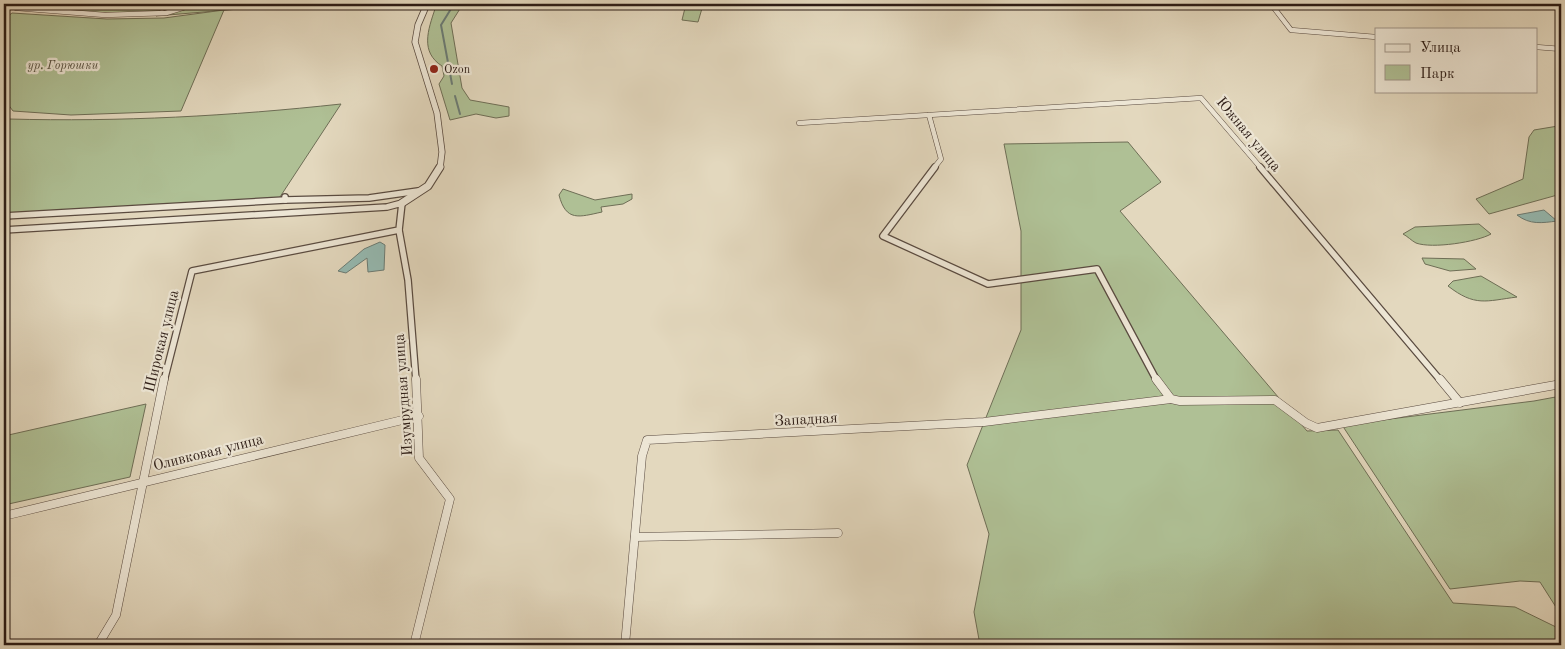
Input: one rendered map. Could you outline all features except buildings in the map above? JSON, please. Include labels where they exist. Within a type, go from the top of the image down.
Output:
[{"type":"street","points":[[20,4],[16,8],[105,15],[166,13],[195,4]]},
{"type":"street","points":[[4,230],[387,207],[402,203],[424,190],[440,170],[442,158],[437,118],[429,82],[416,47],[417,24],[427,4]]},
{"type":"street","points":[[1271,4],[1291,30],[1375,38]]},
{"type":"street","points":[[1538,48],[1561,49]]},
{"type":"street","name":"Южная улица","points":[[799,123],[1201,98],[1460,403]]},
{"type":"street","points":[[929,114],[941,159],[883,236],[988,284],[1097,269],[1156,380],[1172,399],[1180,401],[1275,400],[1282,403],[1310,426],[1317,428],[1561,384]]},
{"type":"street","points":[[4,216],[285,198],[400,195],[424,190]]},
{"type":"street","points":[[399,230],[402,203]]},
{"type":"street","name":"Изумрудная улица","points":[[399,230],[408,280],[420,416],[419,458],[450,499],[414,645]]},
{"type":"street","name":"Широкая улица","points":[[98,645],[116,615],[160,395],[192,271],[399,230]]},
{"type":"street","name":"Западная","points":[[624,645],[642,456],[647,440],[984,422],[1172,399]]},
{"type":"street","name":"Оливковая улица","points":[[4,516],[420,416]]},
{"type":"street","points":[[635,537],[838,533]]},
{"type":"green space","points":[[25,4],[169,4],[159,11],[108,13],[24,8]]},
{"type":"green space","points":[[174,4],[243,4],[239,9],[156,16]]},
{"type":"green space","points":[[442,4],[463,4],[451,23],[462,88],[470,100],[509,107],[509,116],[496,118],[476,114],[450,120],[439,84],[444,76],[442,66],[435,60],[428,47],[428,33],[435,9],[440,9]]},
{"type":"green space","points":[[686,4],[703,5],[698,22],[682,20]]},
{"type":"green space","name":"ур. Горюшки","points":[[224,10],[181,111],[71,115],[13,111],[4,99],[4,19],[12,13],[107,19],[164,18]]},
{"type":"green space","points":[[341,104],[276,203],[4,219],[4,111],[9,119],[92,120],[217,115]]},
{"type":"green space","points":[[1558,126],[1561,137],[1561,194],[1489,214],[1476,199],[1523,179],[1529,137],[1534,130]]},
{"type":"green space","points":[[1128,142],[1161,182],[1120,211],[1307,431],[1338,430],[1453,603],[1515,607],[1556,627],[1561,635],[1561,645],[980,645],[974,612],[989,534],[967,465],[1021,330],[1021,231],[1004,144]]},
{"type":"green space","points":[[563,189],[595,200],[632,194],[632,199],[623,204],[601,207],[602,212],[580,216],[570,214],[565,210],[559,195]]},
{"type":"green space","points":[[1479,224],[1491,234],[1476,240],[1454,244],[1423,245],[1416,243],[1403,234],[1415,227]]},
{"type":"green space","points":[[1422,258],[1464,259],[1476,269],[1450,271],[1425,264]]},
{"type":"green space","points":[[1481,276],[1517,297],[1489,301],[1474,300],[1457,293],[1448,286],[1453,281]]},
{"type":"green space","points":[[1561,396],[1561,615],[1540,582],[1520,581],[1450,589],[1342,425]]},
{"type":"green space","points":[[146,404],[130,477],[4,505],[4,436]]},
{"type":"water","points":[[1544,210],[1557,221],[1531,222],[1517,215]]},
{"type":"water","points":[[380,242],[385,245],[384,270],[368,272],[367,258],[346,273],[338,271],[364,249]]},
{"type":"waterway","points":[[452,84],[441,25],[454,4]]},
{"type":"waterway","points":[[455,96],[460,114]]},
{"type":"place","name":"Ozon","points":[[434,69]]}]
